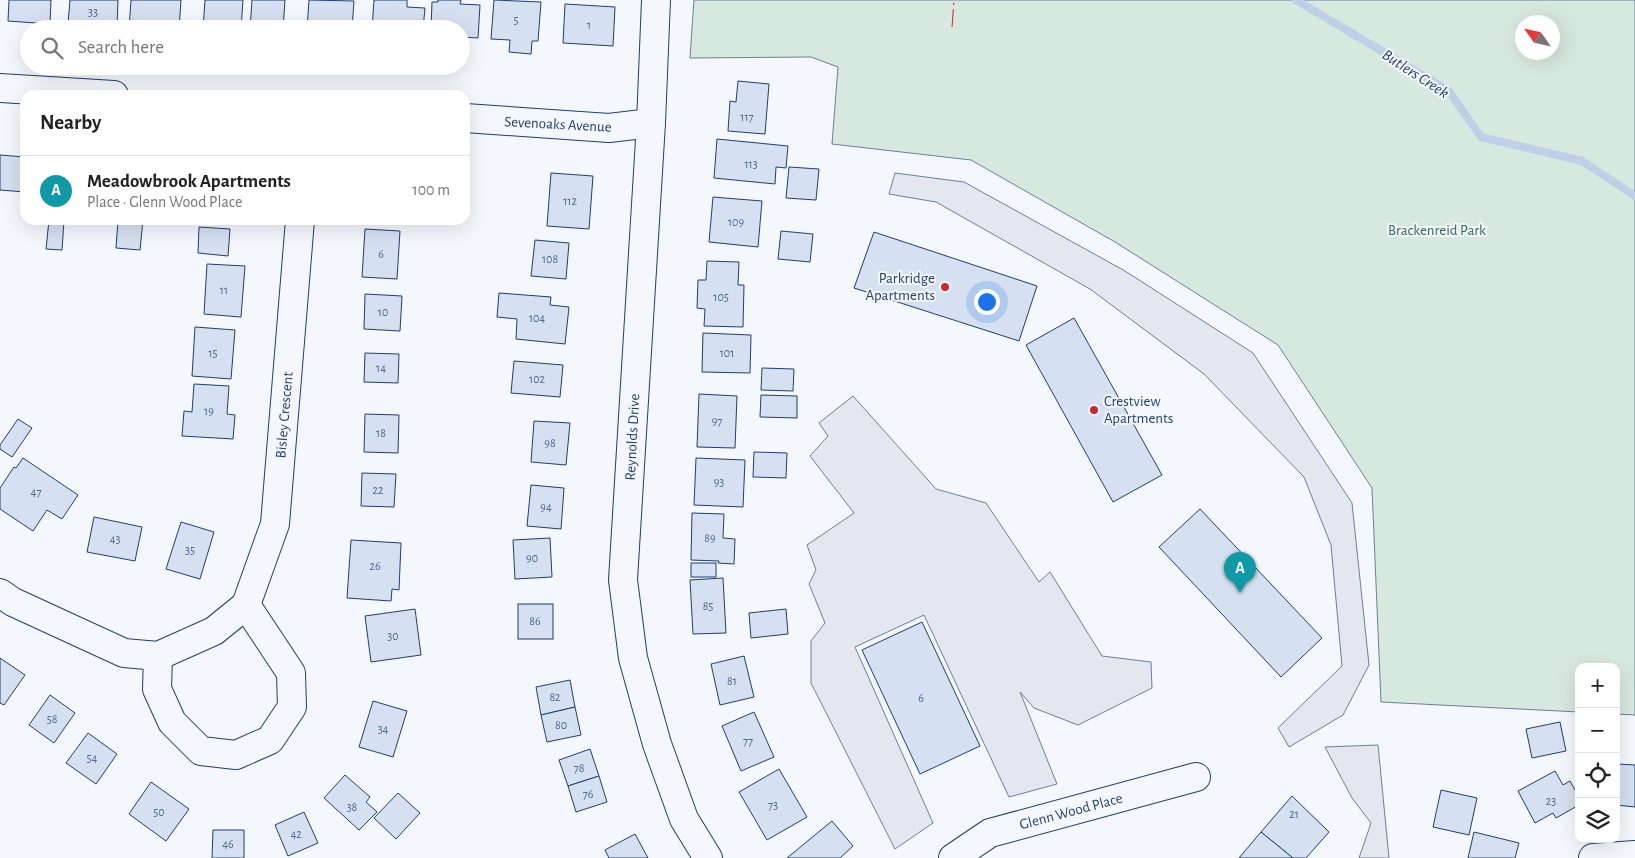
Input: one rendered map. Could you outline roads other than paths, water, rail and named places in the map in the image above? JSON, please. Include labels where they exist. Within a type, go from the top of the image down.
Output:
[{"type":"street","name":"Reynolds Drive","points":[[656,0],[651,123],[623,580],[633,658],[657,744],[684,819],[708,858]]},
{"type":"street","points":[[0,88],[33,90]]},
{"type":"street","name":"Sevenoaks Avenue","points":[[470,118],[609,128],[651,123]]},
{"type":"street","name":"Bisley Crescent","points":[[246,605],[275,524],[300,225]]},
{"type":"street","points":[[0,593],[13,602],[124,653],[158,656],[214,631],[246,605],[291,673],[292,707],[270,740],[236,755],[201,751],[172,722],[157,688],[158,656]]},
{"type":"street","name":"Glenn Wood Place","points":[[953,858],[990,833],[1196,777]]},
{"type":"street","points":[[1593,858],[1635,855]]},
{"type":"waterway","name":"Butlers Creek","points":[[1296,0],[1449,91],[1481,137],[1582,161],[1635,196]]},
{"type":"place","name":"Parkridge Apartments","points":[[945,287]]},
{"type":"place","name":"Crestview Apartments","points":[[1094,410]]},
{"type":"place","name":"Meadowbrook Apartments","points":[[1240,593]]},
{"type":"park label","name":"Brackenreid Park","points":[[1437,230]]}]
